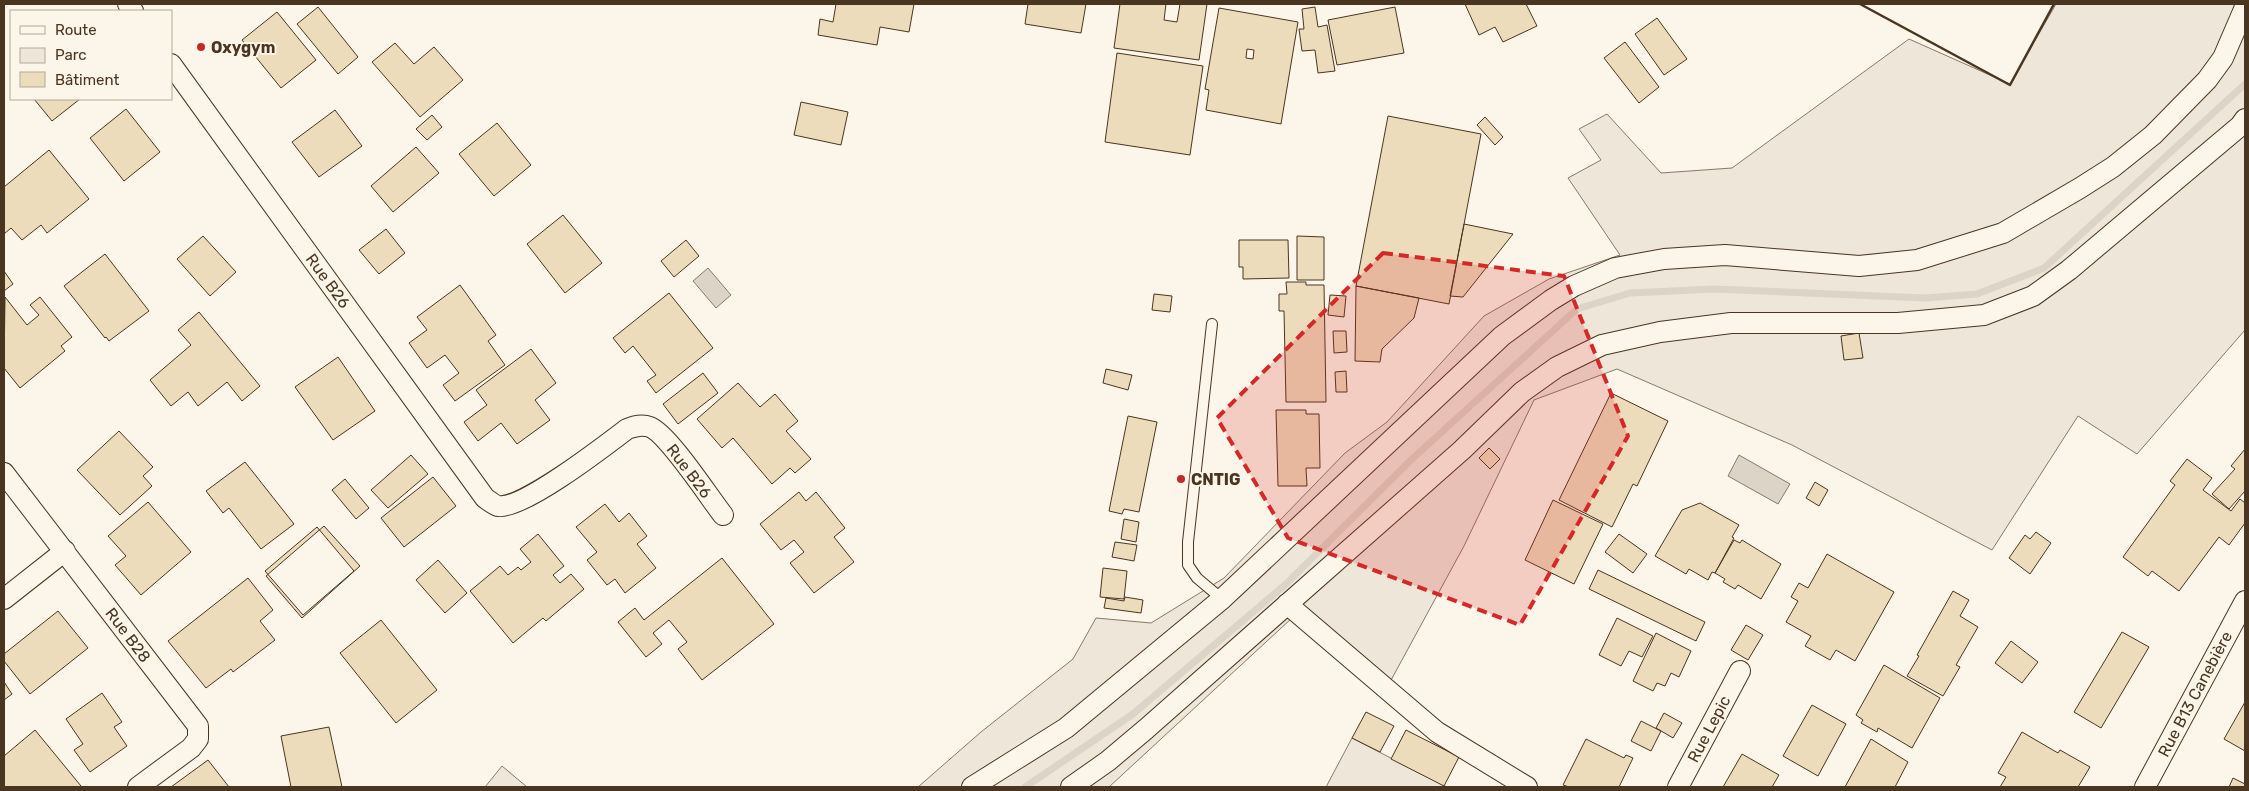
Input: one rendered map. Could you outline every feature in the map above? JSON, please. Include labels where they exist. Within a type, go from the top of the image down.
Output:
[{"type":"street","points":[[972,787],[1066,728],[1222,599],[1502,336],[1551,300],[1574,286],[1615,268],[1664,259],[1725,255],[1859,266],[1917,260],[2003,233],[2080,188],[2112,167],[2153,135],[2207,80],[2223,58],[2245,7]]},
{"type":"street","name":"Rue B26","points":[[172,65],[491,502],[514,503],[555,480],[627,429],[640,425],[651,427],[664,438],[723,515]]},
{"type":"street","points":[[1071,787],[1108,761],[1146,729],[1462,450],[1522,392],[1557,367],[1602,346],[1660,332],[1731,323],[1898,323],[1984,315],[2033,296],[2069,270],[2240,126],[2245,119]]},
{"type":"street","name":"Rue B28","points":[[4,472],[198,726],[198,739],[191,748],[138,787]]},
{"type":"street","points":[[4,599],[64,551]]},
{"type":"street","name":"Rue B13 Canebière","points":[[2145,787],[2245,601]]},
{"type":"street","points":[[1287,604],[1438,732],[1527,787]]},
{"type":"street","name":"Rue Lepic","points":[[1678,787],[1740,672]]},
{"type":"lane","points":[[1212,324],[1188,542],[1188,565],[1197,578],[1222,599]]},
{"type":"highlighted area","points":[[1383,253],[1564,276],[1628,436],[1520,625],[1288,538],[1217,418]]},
{"type":"green space","points":[[2056,4],[2245,4],[2245,330],[2137,454],[2078,416],[1992,550],[1792,445],[1617,369],[1534,400],[1464,546],[1384,693],[1292,618],[1109,787],[918,787],[981,732],[1073,659],[1096,618],[1151,623],[1224,578],[1345,453],[1387,422],[1484,316],[1549,279],[1620,255],[1568,178],[1601,160],[1579,129],[1607,114],[1661,173],[1732,168],[1909,39],[2010,84]]},
{"type":"green space","points":[[1352,738],[1447,787],[1326,787]]},
{"type":"green space","points":[[502,766],[527,787],[485,787]]},
{"type":"shaded area","points":[[708,268],[731,295],[716,308],[693,281]]},
{"type":"shaded area","points":[[1739,455],[1790,484],[1778,504],[1728,476]]},
{"type":"building","points":[[836,4],[914,4],[909,32],[880,27],[877,45],[818,35],[820,19],[833,22]]},
{"type":"building","points":[[1028,4],[1086,4],[1081,33],[1025,24]]},
{"type":"building","points":[[1120,4],[1166,4],[1164,20],[1177,22],[1180,4],[1207,4],[1199,60],[1114,48]]},
{"type":"building","points":[[1465,4],[1526,4],[1537,26],[1503,42],[1495,27],[1479,35]]},
{"type":"building","points":[[318,7],[358,57],[338,74],[297,24]]},
{"type":"building","points":[[1315,7],[1318,27],[1327,25],[1335,71],[1318,73],[1315,50],[1302,51],[1299,29],[1304,29],[1302,9]]},
{"type":"building","points":[[1395,7],[1404,53],[1337,65],[1328,20]]},
{"type":"building","points":[[1219,8],[1298,22],[1281,124],[1206,110],[1209,90],[1205,89]],"holes":[[[1247,49],[1254,50],[1253,59],[1246,58]]]},
{"type":"building","points":[[277,12],[316,60],[281,88],[242,40]]},
{"type":"building","points":[[1657,18],[1687,59],[1664,75],[1635,34]]},
{"type":"building","points":[[1625,42],[1659,87],[1639,103],[1604,58]]},
{"type":"building","points":[[395,43],[414,64],[434,47],[463,80],[420,117],[372,62]]},
{"type":"building","points":[[1117,53],[1203,66],[1190,155],[1105,142]]},
{"type":"building","points":[[35,100],[79,100],[52,121]]},
{"type":"building","points":[[801,102],[848,112],[841,145],[794,135]]},
{"type":"building","points":[[126,109],[160,152],[124,181],[90,138]]},
{"type":"building","points":[[335,110],[362,146],[319,177],[292,142]]},
{"type":"building","points":[[432,115],[442,127],[427,140],[416,129]]},
{"type":"building","points":[[1388,116],[1481,134],[1449,304],[1356,286]]},
{"type":"building","points":[[1485,117],[1503,137],[1495,145],[1477,125]]},
{"type":"building","points":[[497,123],[531,165],[494,196],[459,154]]},
{"type":"building","points":[[416,147],[439,173],[393,212],[371,186]]},
{"type":"building","points":[[49,150],[89,199],[47,233],[41,225],[22,240],[11,228],[4,234],[4,187]]},
{"type":"building","points":[[563,215],[602,263],[565,293],[527,244]]},
{"type":"building","points":[[1464,224],[1513,234],[1463,297],[1450,296]]},
{"type":"building","points":[[386,229],[405,253],[379,274],[359,250]]},
{"type":"building","points":[[203,236],[236,272],[210,296],[177,259]]},
{"type":"building","points":[[1297,236],[1324,237],[1324,280],[1297,280]]},
{"type":"building","points":[[686,240],[699,256],[674,277],[661,261]]},
{"type":"building","points":[[1239,240],[1288,240],[1289,278],[1243,279],[1243,267],[1239,267]]},
{"type":"building","points":[[105,254],[149,311],[109,341],[64,286]]},
{"type":"building","points":[[4,271],[13,284],[4,291]]},
{"type":"building","points":[[1286,282],[1306,282],[1306,285],[1324,285],[1326,402],[1286,402],[1284,311],[1279,311],[1279,294],[1287,294]]},
{"type":"building","points":[[460,285],[496,335],[488,341],[505,365],[455,401],[443,385],[459,373],[445,355],[427,368],[409,343],[427,330],[417,317]]},
{"type":"building","points":[[1356,286],[1419,298],[1414,318],[1382,349],[1380,362],[1355,361]]},
{"type":"building","points":[[669,293],[713,348],[656,393],[647,381],[656,375],[633,346],[625,353],[613,338]]},
{"type":"building","points":[[1154,294],[1172,296],[1170,312],[1152,310]]},
{"type":"building","points":[[1330,295],[1346,296],[1344,317],[1328,315]]},
{"type":"building","points":[[5,297],[27,325],[39,315],[30,305],[40,297],[72,337],[61,346],[65,351],[20,388],[4,368]]},
{"type":"building","points":[[199,312],[260,386],[242,401],[227,382],[198,406],[188,392],[171,406],[150,380],[191,345],[178,330]]},
{"type":"building","points":[[1333,331],[1346,331],[1347,352],[1334,353]]},
{"type":"building","points":[[1859,333],[1863,358],[1844,360],[1841,336]]},
{"type":"building","points":[[531,349],[556,383],[535,400],[550,420],[517,444],[501,423],[478,441],[464,422],[487,405],[476,390]]},
{"type":"building","points":[[338,357],[375,411],[333,440],[295,387]]},
{"type":"building","points":[[1106,369],[1132,375],[1128,390],[1103,383]]},
{"type":"building","points":[[1346,371],[1347,392],[1336,392],[1335,372]]},
{"type":"building","points":[[703,373],[718,393],[678,424],[663,404]]},
{"type":"building","points":[[738,383],[760,407],[775,394],[798,421],[786,431],[811,459],[795,473],[790,468],[772,484],[733,438],[722,448],[697,419]]},
{"type":"building","points":[[1611,393],[1668,421],[1637,486],[1633,484],[1612,527],[1559,500]]},
{"type":"building","points":[[1276,410],[1306,410],[1306,414],[1319,414],[1320,468],[1306,468],[1307,486],[1278,486]]},
{"type":"building","points":[[1128,416],[1157,422],[1139,512],[1124,509],[1122,514],[1109,511]]},
{"type":"building","points":[[119,431],[153,467],[143,476],[152,486],[120,515],[77,470]]},
{"type":"building","points":[[1489,448],[1500,459],[1490,469],[1479,458]]},
{"type":"building","points":[[2245,449],[2245,491],[2229,509],[2212,494],[2235,469],[2231,466]]},
{"type":"building","points":[[411,455],[428,474],[388,508],[371,490]]},
{"type":"building","points":[[2187,459],[2212,478],[2203,490],[2231,511],[2240,499],[2245,503],[2245,523],[2229,545],[2219,537],[2179,591],[2152,571],[2148,576],[2123,557],[2175,485],[2170,481]]},
{"type":"building","points":[[245,462],[294,524],[261,549],[229,508],[223,513],[206,491]]},
{"type":"building","points":[[433,477],[456,506],[404,547],[381,518]]},
{"type":"building","points":[[345,479],[369,508],[356,519],[332,490]]},
{"type":"building","points":[[1815,482],[1828,490],[1819,506],[1806,498]]},
{"type":"building","points":[[799,492],[806,501],[816,492],[845,528],[834,537],[854,562],[814,593],[790,563],[804,552],[794,540],[781,550],[760,524]]},
{"type":"building","points":[[1553,500],[1603,524],[1574,584],[1525,560]]},
{"type":"building","points":[[148,502],[191,552],[141,595],[115,565],[126,556],[108,536]]},
{"type":"building","points":[[1700,503],[1739,525],[1715,573],[1712,572],[1708,580],[1689,569],[1686,574],[1655,556],[1682,510]]},
{"type":"building","points":[[605,504],[619,522],[629,513],[647,536],[637,544],[656,568],[625,593],[615,579],[607,585],[587,560],[597,552],[576,527]]},
{"type":"building","points":[[1124,519],[1139,522],[1136,542],[1121,539]]},
{"type":"building","points":[[324,526],[360,566],[302,618],[266,576]]},
{"type":"building","points":[[317,527],[354,571],[303,615],[265,571]]},
{"type":"building","points":[[2036,532],[2051,543],[2030,574],[2009,558],[2025,535],[2030,539]]},
{"type":"building","points":[[538,534],[564,566],[553,575],[560,583],[571,574],[584,589],[546,621],[543,618],[513,643],[470,591],[500,566],[508,575],[518,567],[521,570],[531,562],[520,549]]},
{"type":"building","points":[[1619,534],[1647,554],[1633,573],[1605,552]]},
{"type":"building","points":[[1734,540],[1740,543],[1742,540],[1781,564],[1761,599],[1738,585],[1735,589],[1723,582],[1725,579],[1715,573]]},
{"type":"building","points":[[1115,542],[1137,545],[1134,561],[1112,557]]},
{"type":"building","points":[[1827,554],[1894,592],[1855,661],[1836,650],[1830,660],[1805,646],[1811,636],[1786,622],[1798,601],[1791,597],[1799,583],[1808,588]]},
{"type":"building","points":[[722,558],[774,624],[702,680],[678,649],[687,642],[669,620],[653,633],[662,644],[646,657],[618,622],[635,608],[644,620]]},
{"type":"building","points":[[438,560],[467,593],[445,613],[416,580]]},
{"type":"building","points":[[1103,568],[1127,571],[1124,599],[1100,597]]},
{"type":"building","points":[[1598,570],[1705,622],[1696,641],[1589,589]]},
{"type":"building","points":[[248,578],[273,610],[260,621],[275,640],[233,672],[231,669],[206,688],[168,641]]},
{"type":"building","points":[[1953,591],[1969,600],[1960,616],[1978,627],[1956,665],[1960,667],[1943,696],[1907,676]]},
{"type":"building","points":[[1125,597],[1143,600],[1141,613],[1104,608],[1106,598],[1124,601]]},
{"type":"building","points":[[58,611],[88,648],[30,694],[4,661],[4,654]]},
{"type":"building","points":[[1617,618],[1653,636],[1642,657],[1629,651],[1621,666],[1599,655]]},
{"type":"building","points":[[381,620],[437,690],[396,723],[340,653]]},
{"type":"building","points":[[1746,625],[1763,635],[1748,660],[1731,650]]},
{"type":"building","points":[[2122,632],[2149,647],[2101,728],[2074,712]]},
{"type":"building","points":[[1656,633],[1691,651],[1679,677],[1671,673],[1665,686],[1657,683],[1653,691],[1633,681]]},
{"type":"building","points":[[2011,641],[2038,662],[2022,683],[1995,663]]},
{"type":"building","points":[[1884,665],[1940,698],[1912,748],[1878,728],[1877,732],[1861,723],[1863,720],[1856,715]]},
{"type":"building","points":[[4,682],[12,694],[4,700]]},
{"type":"building","points":[[102,693],[122,722],[114,727],[127,746],[90,772],[74,750],[83,744],[66,719]]},
{"type":"building","points":[[2245,702],[2245,751],[2224,739]]},
{"type":"building","points":[[1812,705],[1846,724],[1818,776],[1783,756]]},
{"type":"building","points":[[1366,712],[1394,726],[1380,752],[1352,738]]},
{"type":"building","points":[[1664,713],[1682,723],[1673,738],[1656,728]]},
{"type":"building","points":[[1641,721],[1661,731],[1651,751],[1631,741]]},
{"type":"building","points":[[329,727],[342,787],[291,787],[281,736]]},
{"type":"building","points":[[35,730],[81,786],[4,787],[4,756]]},
{"type":"building","points":[[1406,730],[1459,757],[1444,786],[1391,759]]},
{"type":"building","points":[[2022,732],[2058,753],[2060,750],[2090,767],[2078,787],[2000,787],[2006,777],[1998,773]]},
{"type":"building","points":[[1586,739],[1624,758],[1626,755],[1633,758],[1619,787],[1569,787],[1563,785]]},
{"type":"building","points":[[1871,739],[1908,762],[1895,787],[1845,787]]},
{"type":"building","points":[[1742,754],[1779,775],[1772,787],[1723,787]]},
{"type":"building","points":[[208,760],[229,787],[171,787]]},
{"type":"building","points":[[2233,778],[2245,784],[2245,787],[2229,787]]},
{"type":"waterway","points":[[1025,787],[1133,714],[1286,584],[1412,459],[1577,309],[1630,293],[1715,289],[1925,298],[1977,294],[2044,268],[2245,84]]},
{"type":"wall","points":[[1860,4],[2010,85],[2054,4]]},
{"type":"place","name":"Oxygym","points":[[201,47]]},
{"type":"place","name":"CNTIG","points":[[1181,479]]}]
